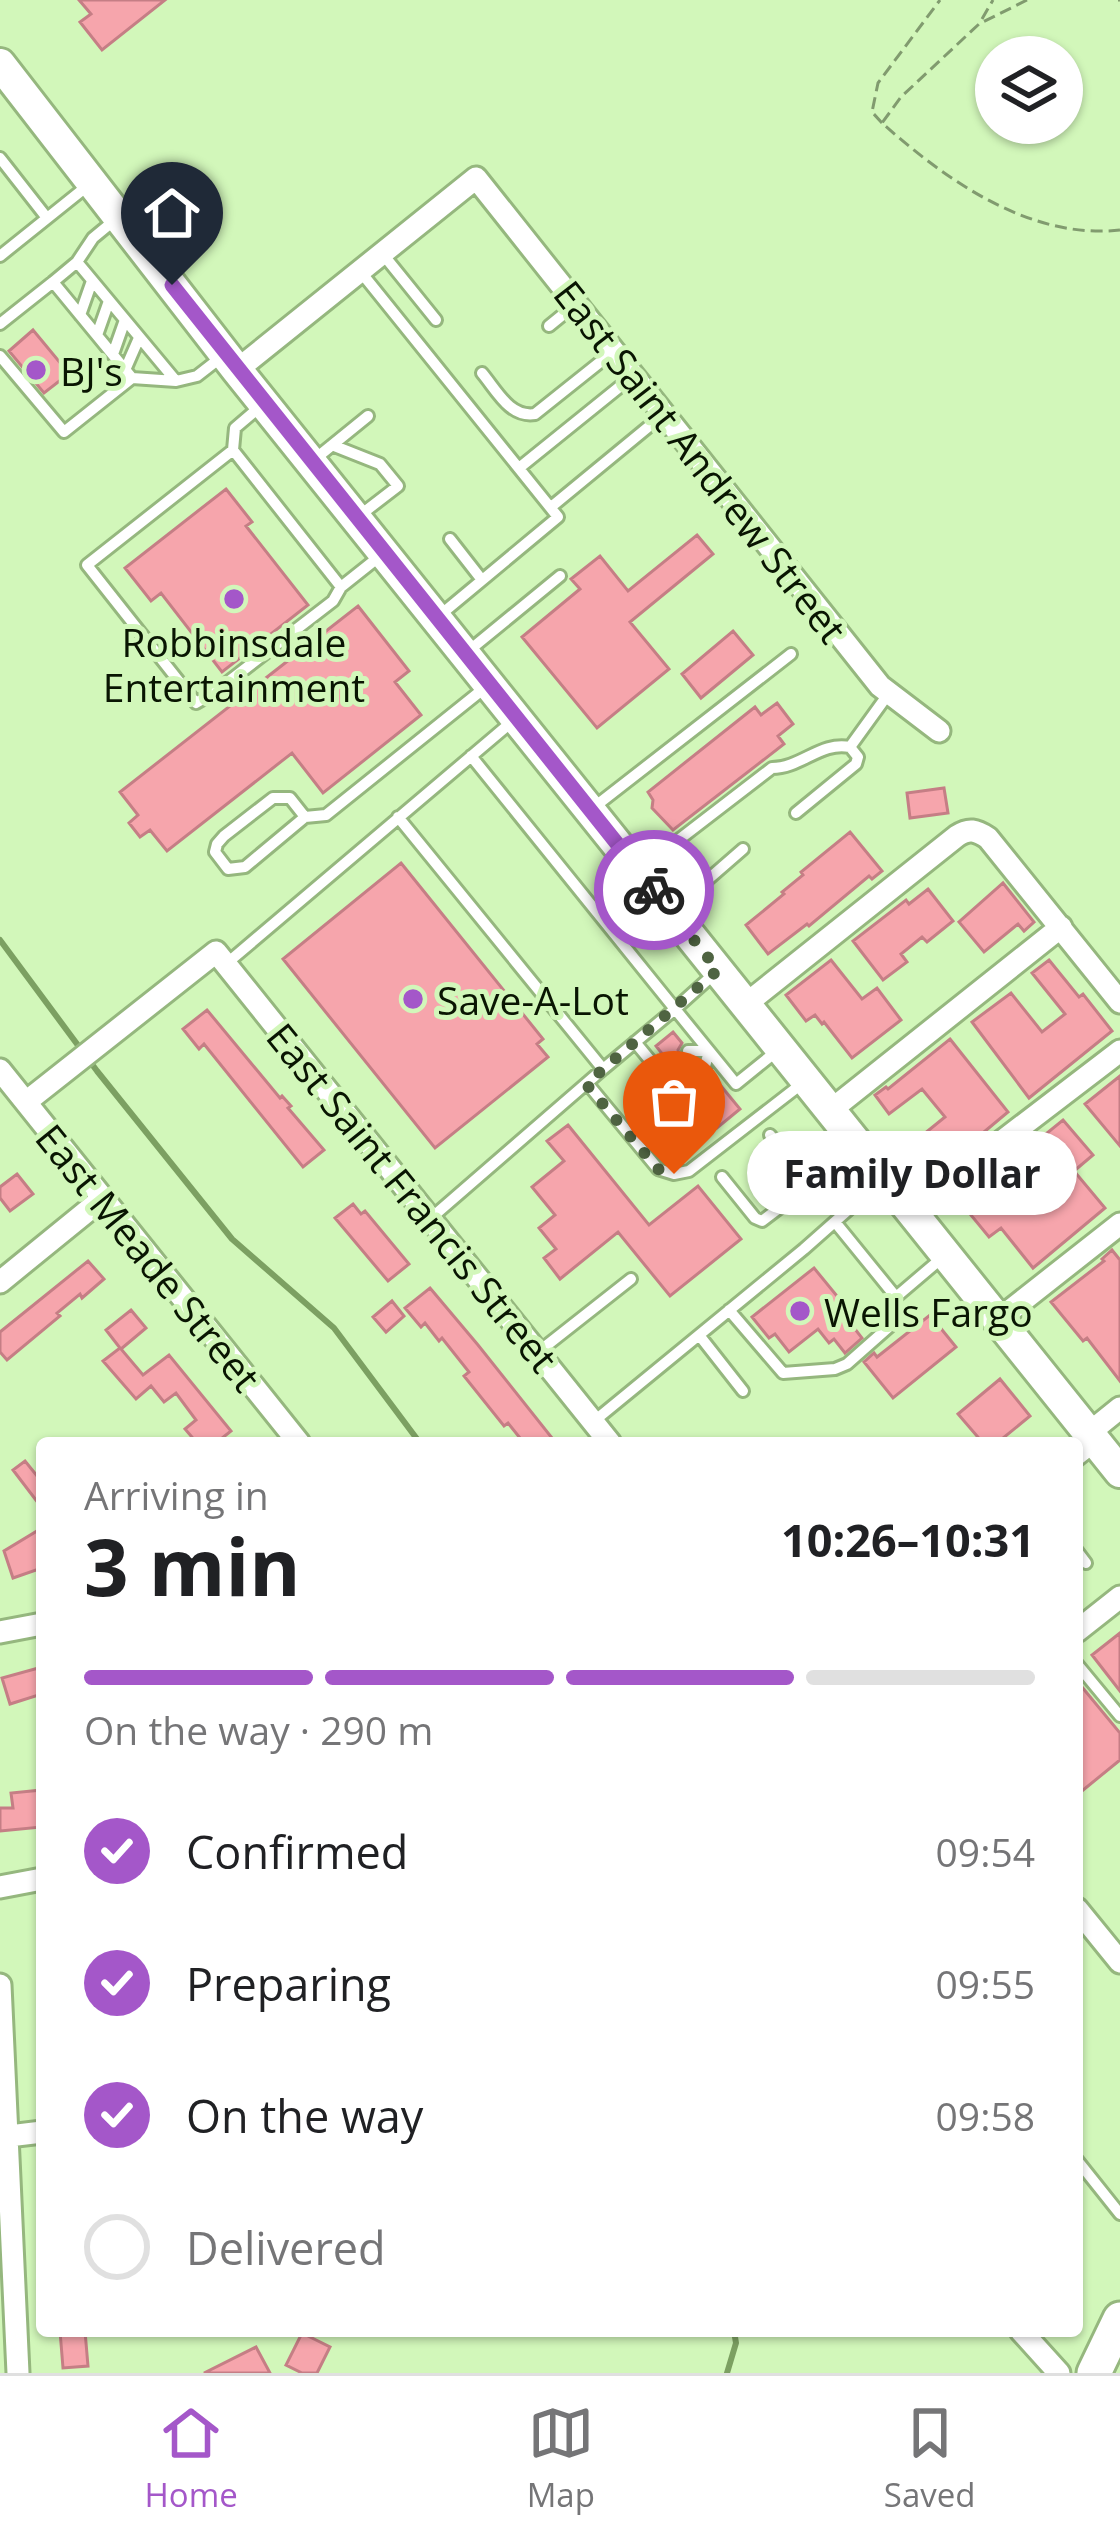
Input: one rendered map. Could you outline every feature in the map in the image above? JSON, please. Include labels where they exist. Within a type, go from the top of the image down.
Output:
[{"type":"main road","points":[[0,64],[264,403],[322,453],[356,518],[998,1320],[1082,1437]]},
{"type":"main road","points":[[1088,1446],[1120,1472]]},
{"type":"main road","points":[[1094,2373],[1120,2319]]},
{"type":"street","name":"East Saint Andrew Street","points":[[382,253],[476,178],[880,686],[939,731]]},
{"type":"street","points":[[231,362],[382,253]]},
{"type":"street","points":[[746,1004],[965,831],[976,830],[988,838],[1120,1002]]},
{"type":"street","points":[[831,1110],[1060,927]]},
{"type":"street","points":[[26,1102],[221,958]]},
{"type":"street","name":"East Saint Francis Street","points":[[221,958],[605,1437]]},
{"type":"street","points":[[911,1211],[1120,1051]]},
{"type":"street","name":"East Meade Street","points":[[0,1070],[293,1437]]},
{"type":"street","points":[[0,1282],[102,1199]]},
{"type":"street","points":[[998,1320],[1120,1224]]},
{"type":"street","points":[[1088,1446],[1120,1408]]},
{"type":"street","points":[[1083,1626],[1120,1597]]},
{"type":"street","points":[[0,1632],[36,1625]]},
{"type":"street","points":[[0,1887],[36,1880]]},
{"type":"street","points":[[1083,1916],[1120,1962]]},
{"type":"street","points":[[0,1984],[18,2373]]},
{"type":"street","points":[[4,2137],[36,2133]]},
{"type":"street","points":[[1026,2337],[1059,2373]]},
{"type":"lane","points":[[0,158],[47,218]]},
{"type":"lane","points":[[0,256],[92,183]]},
{"type":"lane","points":[[65,297],[77,262],[93,238],[118,217]]},
{"type":"lane","points":[[382,253],[436,320]]},
{"type":"lane","points":[[77,262],[176,381]]},
{"type":"lane","points":[[0,324],[77,262]]},
{"type":"lane","points":[[360,271],[558,517],[436,618]]},
{"type":"lane","points":[[80,315],[92,281]]},
{"type":"lane","points":[[53,282],[129,374],[176,381],[231,362]]},
{"type":"lane","points":[[97,335],[109,301]]},
{"type":"lane","points":[[548,326],[576,304]]},
{"type":"lane","points":[[113,354],[125,320]]},
{"type":"lane","points":[[0,356],[64,432],[129,374],[140,338]]},
{"type":"lane","points":[[482,374],[514,412],[525,416],[535,414],[614,351]]},
{"type":"lane","points":[[519,468],[634,376]]},
{"type":"lane","points":[[264,403],[235,428],[233,450],[341,587]]},
{"type":"lane","points":[[551,507],[664,414]]},
{"type":"lane","points":[[322,453],[368,416]]},
{"type":"lane","points":[[233,450],[87,566],[196,703],[333,601],[341,587],[385,553]]},
{"type":"lane","points":[[322,453],[380,464],[398,486],[356,518]]},
{"type":"lane","points":[[450,539],[482,580]]},
{"type":"lane","points":[[465,654],[560,576]]},
{"type":"lane","points":[[590,811],[790,654]]},
{"type":"lane","points":[[305,817],[290,798],[274,799],[224,836],[215,852],[228,868],[244,867],[305,817],[326,815],[489,684]]},
{"type":"lane","points":[[850,747],[889,693]]},
{"type":"lane","points":[[221,958],[517,718]]},
{"type":"lane","points":[[639,871],[772,768],[789,768],[838,744],[850,747],[858,758],[856,764],[796,814]]},
{"type":"lane","points":[[471,756],[736,1084],[780,1048]]},
{"type":"lane","points":[[398,817],[603,1069]]},
{"type":"lane","points":[[671,911],[742,849]]},
{"type":"lane","points":[[430,1219],[718,970]]},
{"type":"lane","points":[[635,1042],[668,1082],[686,1084]]},
{"type":"lane","points":[[688,1052],[709,1051]]},
{"type":"lane","points":[[704,1070],[709,1051]]},
{"type":"lane","points":[[668,1082],[671,1066]]},
{"type":"lane","points":[[586,1084],[658,1169],[674,1174],[689,1171],[806,1079]]},
{"type":"lane","points":[[770,1135],[811,1186]]},
{"type":"lane","points":[[722,1177],[762,1221],[860,1147]]},
{"type":"lane","points":[[593,1422],[885,1178]]},
{"type":"lane","points":[[835,1222],[896,1297]]},
{"type":"lane","points":[[729,1310],[778,1370],[788,1374],[835,1370],[890,1326],[896,1297],[946,1255]]},
{"type":"lane","points":[[537,1352],[631,1279]]},
{"type":"lane","points":[[699,1335],[743,1390]]},
{"type":"lane","points":[[1083,1559],[1086,1563]]},
{"type":"lane","points":[[1083,1671],[1120,1716]]},
{"type":"lane","points":[[1083,2168],[1120,2214]]},
{"type":"path","points":[[940,0],[878,83],[872,112],[906,144],[975,193],[1050,226],[1120,230]]},
{"type":"path","points":[[980,24],[993,0]]},
{"type":"path","points":[[882,123],[901,97],[980,24],[1027,0]]},
{"type":"building","points":[[79,0],[165,0],[102,50],[80,22],[91,14]]},
{"type":"building","points":[[33,330],[62,365],[62,379],[44,393],[9,351]]},
{"type":"building","name":"Robbinsdale Entertainment","points":[[226,489],[252,522],[246,526],[308,605],[222,672],[161,593],[151,601],[125,568]]},
{"type":"building","points":[[697,535],[713,554],[630,622],[669,669],[597,728],[522,637],[580,589],[571,579],[600,556],[628,591]]},
{"type":"building","points":[[358,606],[409,671],[395,682],[421,715],[323,793],[292,753],[167,851],[150,830],[140,837],[129,823],[138,815],[120,792]]},
{"type":"building","points":[[733,631],[753,655],[701,698],[682,674]]},
{"type":"building","points":[[777,703],[793,724],[778,736],[784,744],[673,830],[652,808],[648,792],[755,707],[761,715]]},
{"type":"building","points":[[944,788],[948,813],[910,818],[907,793]]},
{"type":"building","points":[[850,832],[882,871],[872,879],[869,876],[768,954],[746,925]]},
{"type":"building","name":"Save-A-Lot","points":[[401,863],[543,1039],[537,1044],[548,1057],[435,1148],[283,959]]},
{"type":"building","points":[[1003,883],[1034,922],[1024,931],[1018,924],[984,952],[959,922]]},
{"type":"building","points":[[928,889],[953,921],[927,942],[922,937],[901,954],[907,962],[883,980],[853,941]]},
{"type":"building","points":[[831,960],[862,999],[877,988],[901,1020],[852,1058],[824,1022],[815,1015],[806,1021],[786,995]]},
{"type":"building","points":[[1049,960],[1112,1031],[1029,1098],[972,1022],[1011,993],[1042,1032],[1065,1014],[1032,973]]},
{"type":"building","points":[[207,1010],[324,1150],[303,1167],[204,1044],[199,1049],[183,1029]]},
{"type":"building","points":[[673,1032],[682,1043],[680,1057],[696,1061],[696,1076],[717,1081],[740,1109],[717,1128],[693,1100],[694,1079],[677,1073],[656,1046]]},
{"type":"building","points":[[950,1039],[1008,1112],[942,1167],[919,1138],[945,1117],[922,1089],[889,1114],[875,1095]]},
{"type":"building","points":[[1120,1076],[1120,1146],[1085,1104]]},
{"type":"building","points":[[1063,1120],[1093,1155],[1074,1171],[1105,1208],[1033,1268],[1001,1228],[989,1237],[961,1203]]},
{"type":"building","points":[[568,1125],[649,1225],[698,1186],[741,1239],[670,1296],[618,1232],[560,1279],[544,1258],[556,1249],[539,1228],[555,1215],[532,1187],[564,1161],[547,1141]]},
{"type":"building","points":[[17,1174],[33,1194],[10,1211],[0,1198],[0,1187]]},
{"type":"building","points":[[353,1204],[361,1214],[365,1211],[409,1264],[388,1281],[335,1218]]},
{"type":"building","points":[[1112,1250],[1120,1260],[1120,1381],[1051,1302]]},
{"type":"building","points":[[88,1261],[104,1279],[57,1313],[60,1316],[7,1360],[0,1352],[0,1332]]},
{"type":"building","name":"Wells Fargo","points":[[814,1268],[846,1307],[841,1311],[862,1338],[845,1353],[818,1329],[789,1352],[752,1317]]},
{"type":"building","points":[[430,1288],[551,1437],[519,1437],[508,1423],[504,1426],[464,1376],[469,1372],[442,1338],[439,1341],[425,1323],[421,1327],[405,1308]]},
{"type":"building","points":[[392,1301],[404,1316],[386,1332],[373,1317]]},
{"type":"building","points":[[131,1310],[146,1328],[121,1349],[143,1375],[169,1355],[231,1431],[224,1437],[192,1437],[185,1429],[196,1420],[176,1393],[164,1402],[151,1386],[136,1399],[103,1361],[120,1348],[106,1330]]},
{"type":"building","points":[[930,1315],[956,1347],[893,1398],[864,1362]]},
{"type":"building","points":[[1000,1379],[1030,1416],[1004,1437],[978,1437],[958,1414]]},
{"type":"building","points":[[25,1461],[36,1475],[36,1500],[13,1470]]},
{"type":"building","points":[[36,1532],[36,1570],[13,1578],[4,1551]]},
{"type":"building","points":[[1120,1633],[1120,1691],[1092,1655]]},
{"type":"building","points":[[36,1669],[36,1696],[10,1704],[2,1678]]},
{"type":"building","points":[[1083,1688],[1120,1733],[1120,1760],[1083,1790]]},
{"type":"building","points":[[36,1791],[36,1828],[0,1831],[0,1808],[13,1808],[11,1793]]},
{"type":"building","points":[[60,2337],[86,2337],[88,2366],[63,2368]]},
{"type":"building","points":[[300,2337],[330,2347],[317,2373],[302,2373],[286,2365]]},
{"type":"building","points":[[256,2347],[270,2373],[204,2373]]},
{"type":"waterway","points":[[0,940],[97,1071],[232,1239],[334,1328],[416,1437]]},
{"type":"waterway","points":[[727,2373],[735,2337]]},
{"type":"way so far","points":[[654,890],[718,970],[586,1084],[658,1169],[674,1174]]},
{"type":"place","name":"BJ's","points":[[36,370]]},
{"type":"place","name":"Robbinsdale Entertainment","points":[[234,599]]},
{"type":"place","name":"Save-A-Lot","points":[[413,999]]},
{"type":"place","name":"Family Dollar","points":[[674,1174]]},
{"type":"place","name":"Wells Fargo","points":[[800,1311]]},
{"type":"route","points":[[172,285],[654,890]]}]
